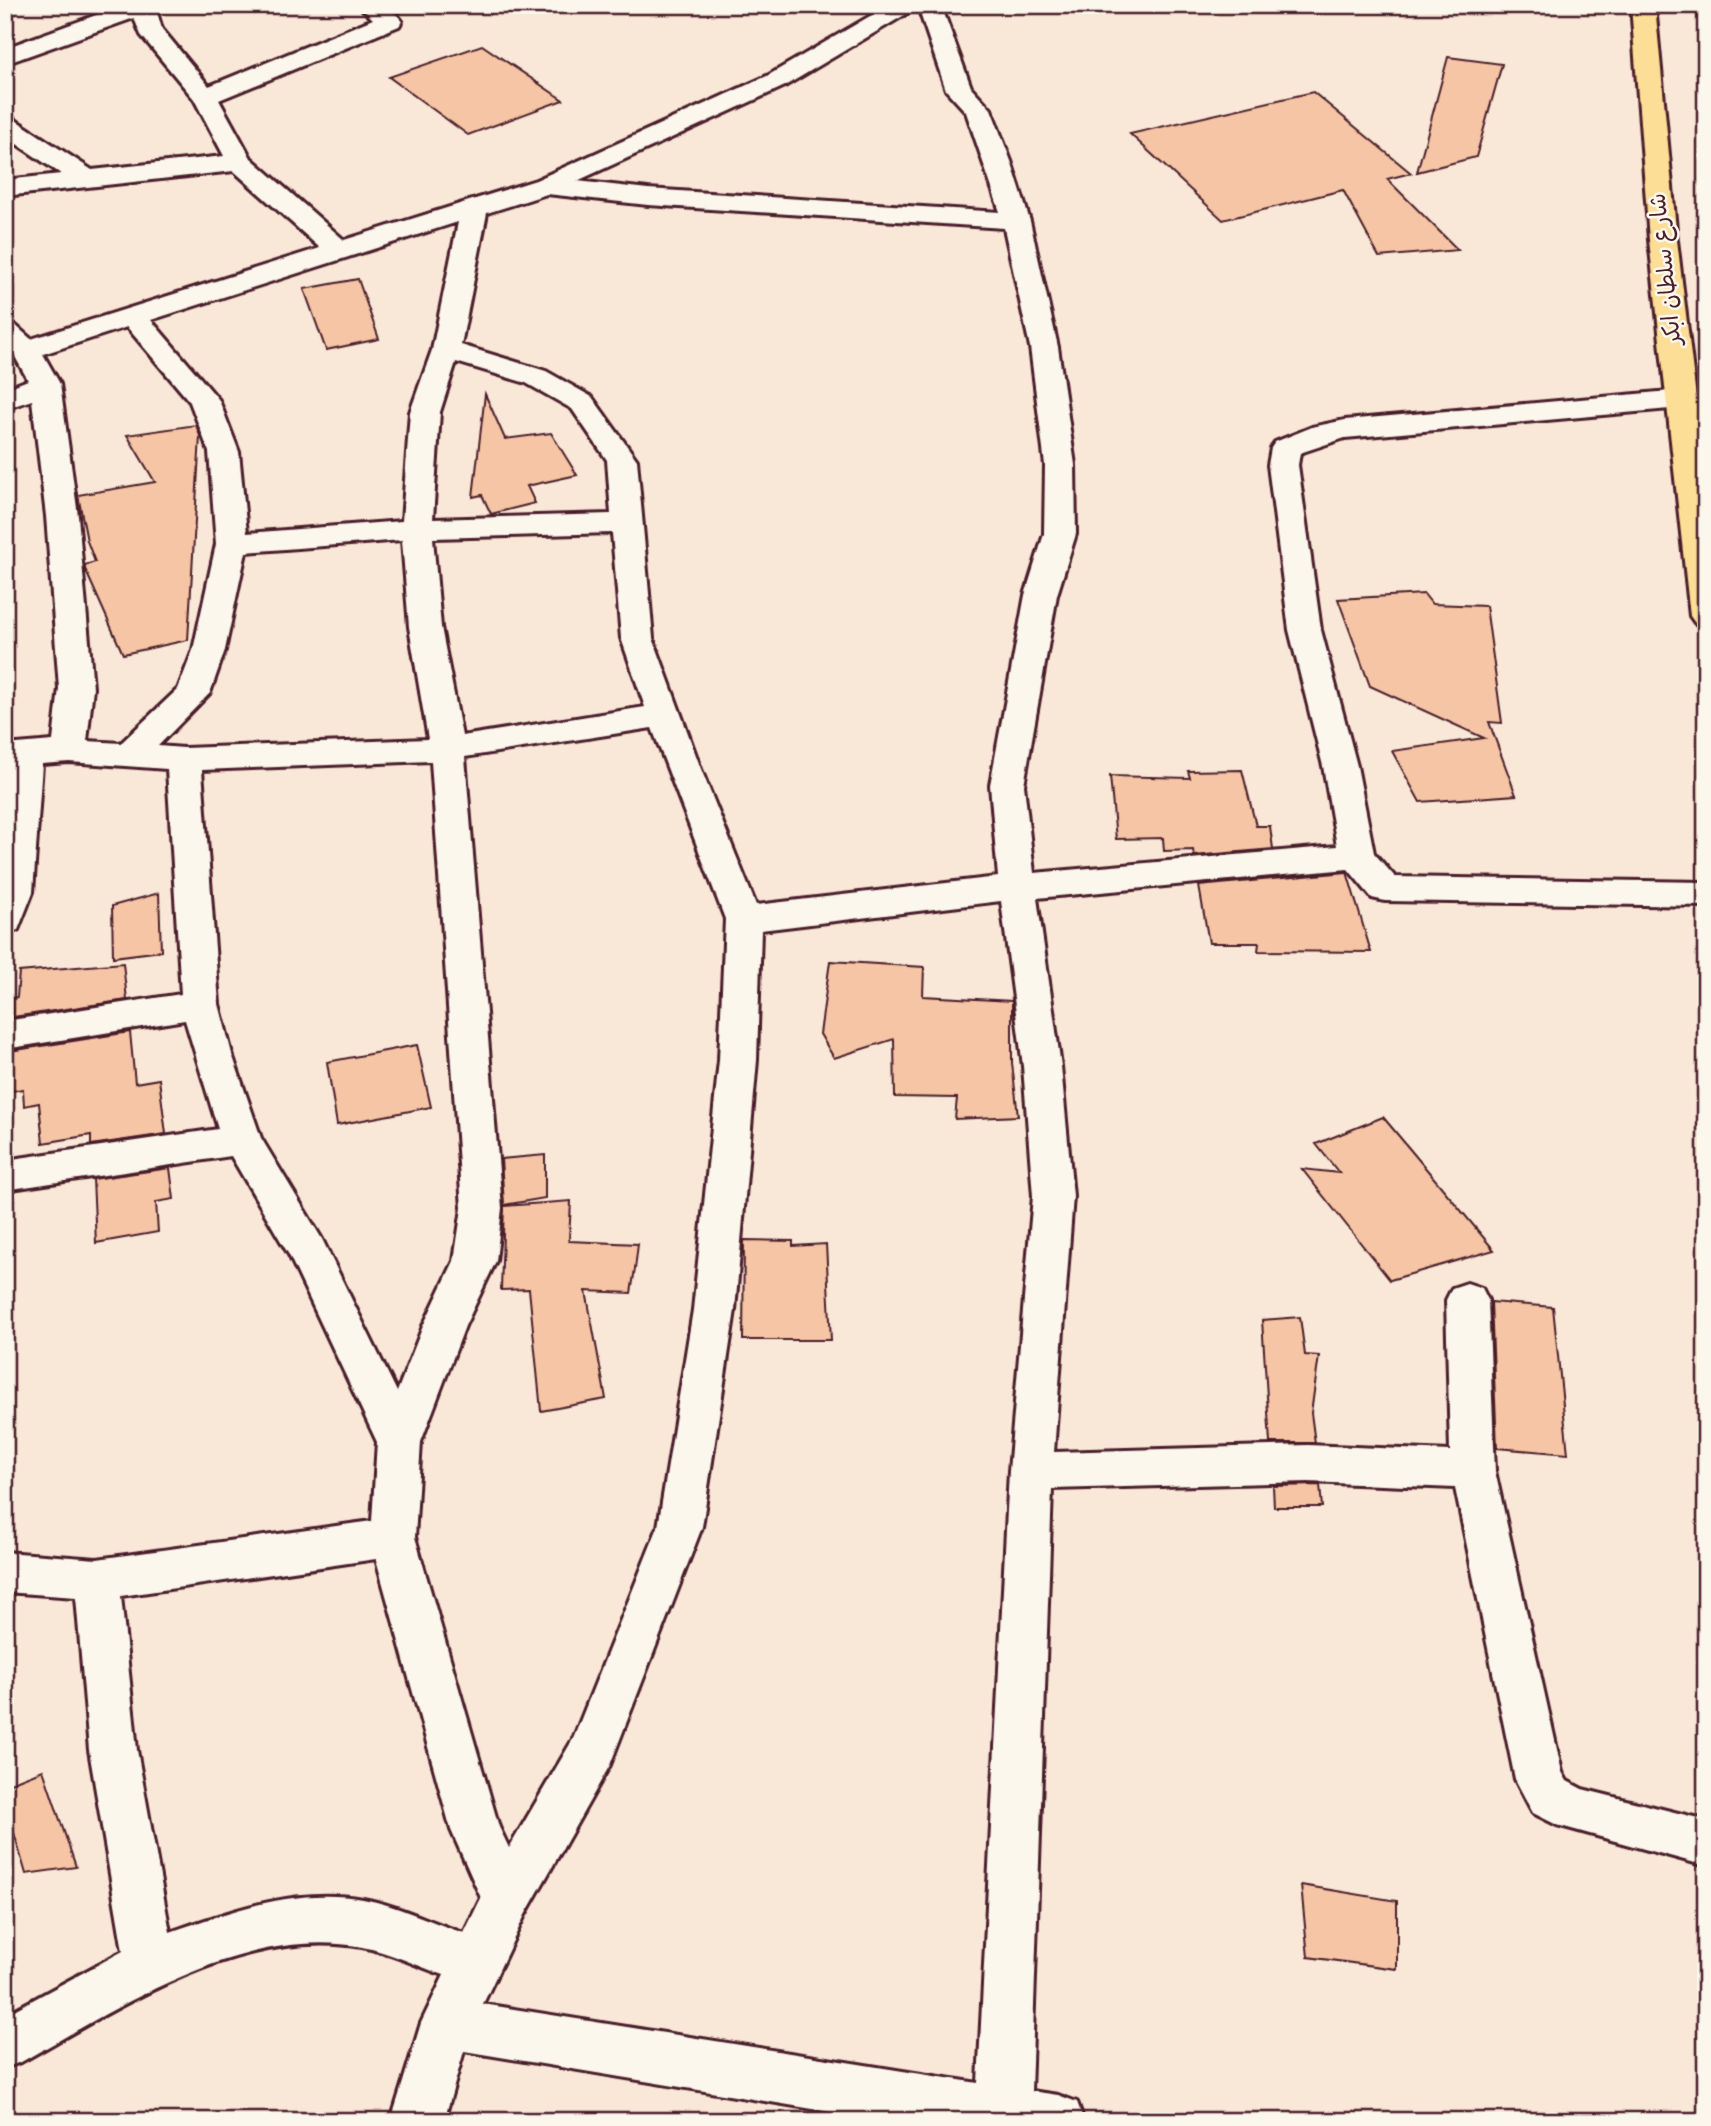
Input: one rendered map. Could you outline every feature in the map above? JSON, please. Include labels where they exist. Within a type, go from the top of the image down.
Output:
[{"type":"highway","name":"شارع سلطان ابكر","points":[[1643,5],[1663,240],[1706,616]]},
{"type":"street","points":[[205,97],[390,21],[370,5]]},
{"type":"street","points":[[69,751],[76,688],[62,516],[45,384],[16,340],[132,316],[545,186],[776,81],[907,5]]},
{"type":"street","points":[[929,5],[959,90],[978,109],[998,161],[1016,221],[1044,346],[1060,465],[1060,534],[1041,596],[1007,785],[1017,887],[1042,1066],[1053,1196],[1031,1471],[1003,2118]]},
{"type":"street","points":[[5,57],[145,6],[150,30],[205,97],[240,162],[340,251]]},
{"type":"street","points":[[5,124],[85,178]]},
{"type":"street","points":[[5,188],[240,162]]},
{"type":"street","points":[[545,186],[648,197],[1016,221]]},
{"type":"street","points":[[474,209],[446,350],[425,411],[417,529],[425,627],[447,749],[482,1209],[475,1261],[444,1326],[399,1442],[393,1537],[475,1830],[507,1898]]},
{"type":"street","points":[[129,755],[193,693],[209,650],[232,544],[224,452],[204,400],[132,316]]},
{"type":"street","points":[[417,2121],[447,2023],[507,1898],[593,1750],[680,1527],[714,1310],[738,1060],[743,919],[637,638],[622,460],[582,403],[536,377],[446,350]]},
{"type":"street","points":[[5,400],[45,384]]},
{"type":"street","points":[[1681,399],[1400,423],[1322,433],[1301,438],[1286,448],[1283,465],[1305,630],[1340,766],[1357,856],[1385,889],[1706,894]]},
{"type":"street","points":[[232,544],[417,529],[628,523]]},
{"type":"street","points":[[5,921],[15,892],[16,755],[69,751],[184,759],[447,749],[665,715]]},
{"type":"street","points":[[184,759],[200,1004],[213,1054],[242,1140],[307,1250],[399,1442]]},
{"type":"street","points":[[743,919],[1017,887],[1357,856]]},
{"type":"street","points":[[5,1035],[200,1004]]},
{"type":"street","points":[[5,1175],[242,1140]]},
{"type":"street","points":[[1467,1300],[1473,1471],[1539,1779],[1550,1797],[1574,1810],[1706,1843]]},
{"type":"street","points":[[1031,1471],[1234,1465],[1402,1464],[1473,1471]]},
{"type":"street","points":[[5,1572],[96,1579],[393,1537]]},
{"type":"street","points":[[96,1579],[113,1750],[150,1963]]},
{"type":"street","points":[[5,2043],[150,1963],[236,1933],[306,1919],[363,1923],[477,1962]]},
{"type":"street","points":[[447,2023],[1003,2118],[1058,2121]]},
{"type":"building","points":[[482,45],[563,100],[468,135],[389,77]]},
{"type":"building","points":[[1448,57],[1502,64],[1476,157],[1417,172]]},
{"type":"building","points":[[1313,92],[1411,173],[1387,179],[1458,250],[1379,257],[1343,190],[1223,220],[1130,134]]},
{"type":"building","points":[[358,279],[379,339],[326,350],[304,289]]},
{"type":"building","points":[[485,394],[505,439],[551,433],[577,475],[527,486],[535,503],[491,514],[482,495],[473,497]]},
{"type":"building","points":[[196,425],[200,436],[188,640],[123,654],[85,569],[85,565],[95,562],[87,541],[78,495],[155,482],[127,435]]},
{"type":"building","points":[[1424,594],[1432,604],[1486,606],[1502,723],[1489,722],[1516,795],[1420,802],[1392,751],[1484,738],[1370,686],[1338,599]]},
{"type":"building","points":[[1242,770],[1256,826],[1270,826],[1273,849],[1194,856],[1193,850],[1164,851],[1163,838],[1116,839],[1110,776],[1190,778],[1188,771]]},
{"type":"building","points":[[1347,872],[1371,952],[1258,951],[1259,943],[1209,943],[1199,886]]},
{"type":"building","points":[[159,893],[161,951],[113,957],[112,906]]},
{"type":"building","points":[[830,961],[924,967],[923,996],[1012,1001],[1012,1063],[1018,1116],[955,1119],[957,1098],[895,1097],[894,1039],[834,1058],[820,1034]]},
{"type":"building","points":[[123,963],[127,1000],[13,1017],[12,998],[17,997],[19,972]]},
{"type":"building","points":[[130,1032],[135,1083],[159,1079],[166,1134],[91,1145],[91,1135],[43,1143],[39,1103],[24,1106],[23,1089],[6,1092],[10,1051]]},
{"type":"building","points":[[417,1045],[431,1107],[337,1125],[327,1062]]},
{"type":"building","points":[[1383,1117],[1494,1250],[1390,1280],[1302,1169],[1339,1173],[1316,1144]]},
{"type":"building","points":[[545,1155],[545,1198],[504,1205],[501,1159]]},
{"type":"building","points":[[170,1168],[174,1199],[156,1202],[158,1232],[96,1243],[93,1179]]},
{"type":"building","points":[[571,1201],[569,1241],[638,1244],[635,1269],[631,1293],[586,1291],[606,1399],[541,1411],[529,1289],[501,1290],[504,1206]]},
{"type":"building","points":[[744,1240],[793,1241],[793,1246],[826,1244],[831,1340],[743,1340]]},
{"type":"building","points":[[1491,1302],[1553,1307],[1568,1454],[1497,1448]]},
{"type":"building","points":[[1300,1317],[1305,1355],[1319,1356],[1311,1413],[1315,1443],[1270,1443],[1262,1320]]},
{"type":"building","points":[[1320,1485],[1322,1507],[1274,1507],[1273,1486]]},
{"type":"building","points":[[43,1770],[76,1867],[26,1874],[5,1802],[5,1785]]},
{"type":"building","points":[[1301,1885],[1397,1901],[1397,1969],[1308,1957]]}]
